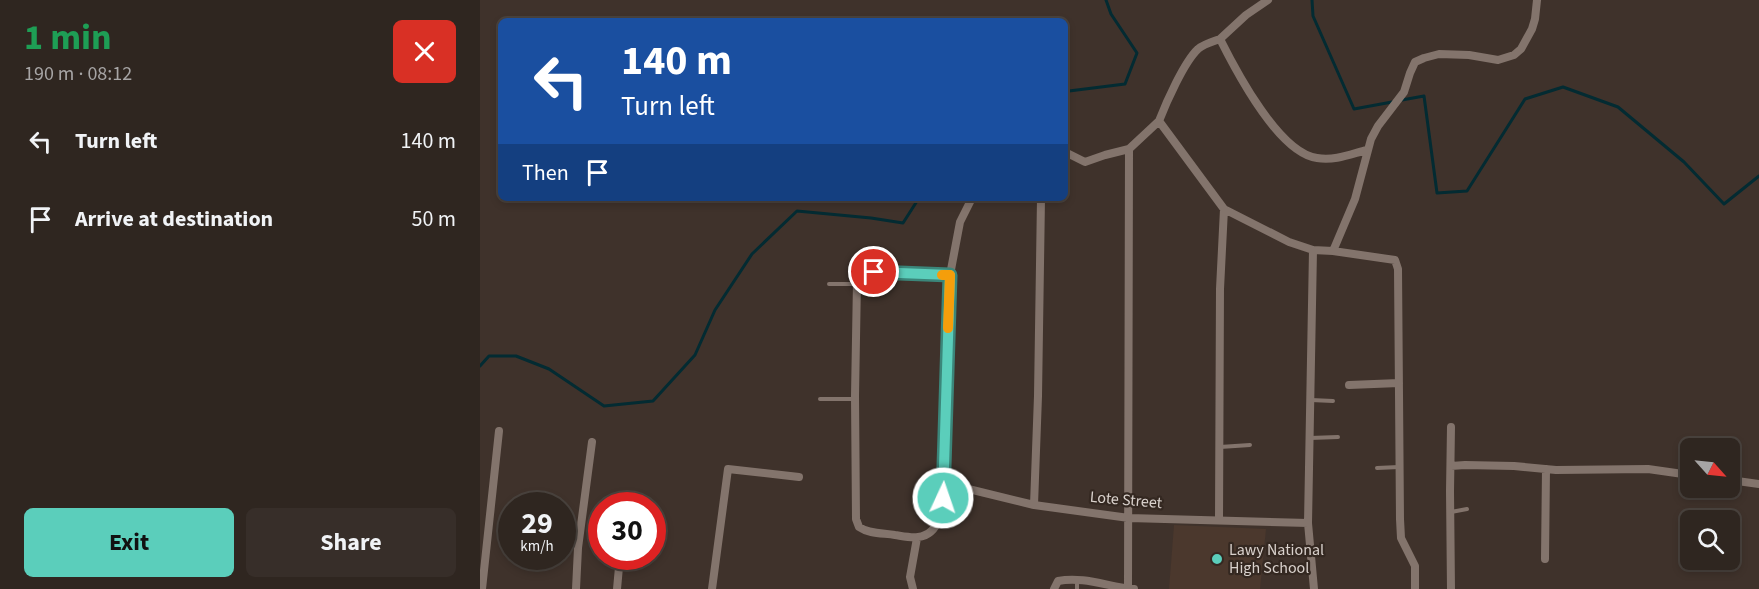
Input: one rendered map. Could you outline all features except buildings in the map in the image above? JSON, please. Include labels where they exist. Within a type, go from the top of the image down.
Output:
[{"type":"street","points":[[1068,154],[1085,162],[1129,149],[1159,121],[1171,93],[1194,54],[1206,44],[1220,39],[1246,15],[1268,0]]},
{"type":"street","points":[[1333,251],[1355,199],[1367,150],[1378,126],[1404,92],[1412,66],[1417,61],[1439,54],[1464,54],[1498,60],[1514,55],[1521,49],[1532,29],[1537,0]]},
{"type":"street","points":[[1220,39],[1256,103],[1275,127],[1298,149],[1311,156],[1324,159],[1367,150]]},
{"type":"street","points":[[1159,121],[1224,209],[1289,242],[1313,250],[1396,261],[1401,538],[1415,566],[1415,589]]},
{"type":"street","points":[[1128,589],[1129,149]]},
{"type":"street","points":[[950,275],[869,272],[860,275],[857,284],[854,476],[856,523],[867,531],[916,538],[931,532],[942,512],[950,275],[960,222],[970,201]]},
{"type":"street","points":[[1034,505],[1041,201]]},
{"type":"street","points":[[1220,520],[1220,289],[1224,209]]},
{"type":"street","points":[[1313,250],[1308,523],[1314,589]]},
{"type":"street","points":[[1349,385],[1399,383]]},
{"type":"street","points":[[1451,427],[1451,589]]},
{"type":"street","points":[[482,589],[499,431]]},
{"type":"street","points":[[576,589],[578,548],[592,442]]},
{"type":"street","points":[[1451,466],[1648,469],[1680,474]]},
{"type":"street","points":[[712,589],[728,469],[799,477]]},
{"type":"street","points":[[1545,559],[1546,469]]},
{"type":"street","points":[[1740,481],[1759,484]]},
{"type":"street","name":"Lote Street","points":[[944,483],[1034,505],[1129,518],[1308,523]]},
{"type":"street","points":[[913,589],[910,577],[916,538]]},
{"type":"street","points":[[617,589],[619,570]]},
{"type":"street","points":[[1054,589],[1058,580],[1134,589]]},
{"type":"lane","points":[[829,284],[857,284]]},
{"type":"lane","points":[[820,399],[855,399]]},
{"type":"lane","points":[[1310,400],[1334,401]]},
{"type":"lane","points":[[1310,438],[1338,437]]},
{"type":"lane","points":[[1219,447],[1250,445]]},
{"type":"lane","points":[[1377,468],[1399,467]]},
{"type":"lane","points":[[1450,512],[1467,509]]},
{"type":"shaded area","name":"Lawy National High School","points":[[1174,525],[1266,529],[1260,589],[1169,589]]},
{"type":"waterway","points":[[1068,90],[1125,84],[1137,53],[1111,14],[1106,0]]},
{"type":"waterway","points":[[1312,0],[1313,16],[1354,109],[1392,102]]},
{"type":"waterway","points":[[1402,100],[1424,96],[1437,193],[1467,191],[1525,99],[1563,87],[1618,107],[1684,162],[1724,204],[1759,176]]},
{"type":"waterway","points":[[480,366],[489,356],[516,356],[549,369],[604,406],[653,401],[695,355],[715,310],[752,254],[797,211],[903,223],[917,201]]},
{"type":"slow traffic","points":[[942,275],[950,275],[948,328]]},
{"type":"place","name":"Lawy National High School","points":[[1217,559]]},
{"type":"route","points":[[874,272],[950,275],[943,498]]}]
